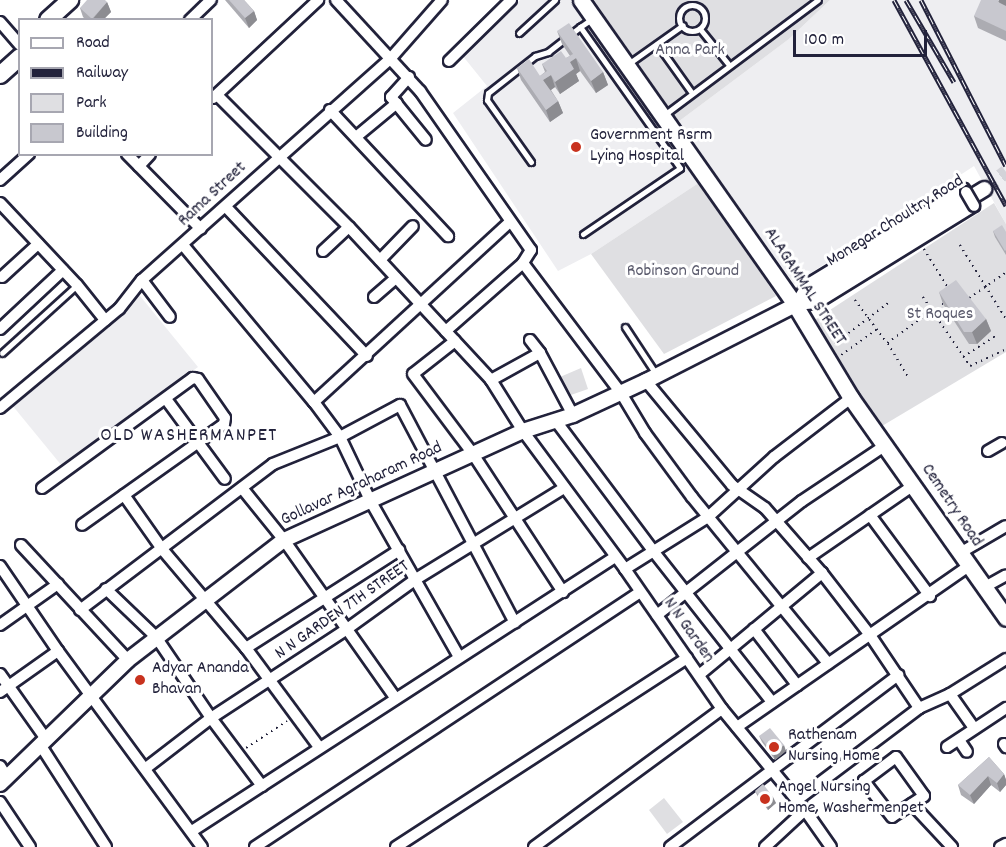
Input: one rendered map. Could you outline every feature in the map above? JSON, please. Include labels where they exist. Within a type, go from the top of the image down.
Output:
[{"type":"main road","points":[[50,18],[70,0]]},
{"type":"main road","points":[[63,18],[83,0]]},
{"type":"main road","points":[[581,0],[663,116],[687,159]]},
{"type":"main road","points":[[0,62],[18,47]]},
{"type":"main road","points":[[0,75],[18,59]]},
{"type":"main road","name":"ALAGAMMAL STREET","points":[[687,159],[795,305],[851,398],[886,445]]},
{"type":"main road","name":"Cemetry Road","points":[[886,445],[983,588],[1006,618]]},
{"type":"street","points":[[192,18],[211,0]]},
{"type":"street","points":[[214,97],[318,0]]},
{"type":"street","points":[[336,0],[409,77],[441,119],[531,250],[523,263],[446,331]]},
{"type":"street","name":"Rama Street","points":[[0,408],[129,300],[142,279],[226,207],[330,110],[391,58],[442,0]]},
{"type":"street","points":[[449,61],[511,0]]},
{"type":"street","points":[[0,22],[18,43]]},
{"type":"street","points":[[409,77],[391,96],[426,140]]},
{"type":"street","name":"N N Garden","points":[[214,97],[349,227],[491,380],[523,431],[625,569],[722,709],[805,810],[831,847]]},
{"type":"street","points":[[356,137],[397,103]]},
{"type":"street","points":[[330,110],[448,236]]},
{"type":"street","points":[[0,180],[27,156]]},
{"type":"street","points":[[129,156],[201,229]]},
{"type":"street","points":[[139,166],[148,156]]},
{"type":"street","points":[[964,189],[974,206],[817,303],[795,305],[807,285],[964,189]]},
{"type":"street","name":"Monegar Choultry Road","points":[[795,305],[984,189]]},
{"type":"street","points":[[0,203],[77,285],[105,320]]},
{"type":"street","points":[[226,207],[367,356]]},
{"type":"street","points":[[314,402],[367,356],[420,302],[510,222]]},
{"type":"street","points":[[380,260],[413,226]]},
{"type":"street","points":[[323,251],[349,227]]},
{"type":"street","points":[[2,277],[38,244]]},
{"type":"street","points":[[183,245],[314,402],[340,437],[371,502],[459,657]]},
{"type":"street","points":[[523,263],[621,393],[645,433],[708,517],[828,663]]},
{"type":"street","points":[[0,328],[63,270]]},
{"type":"street","points":[[374,297],[396,278]]},
{"type":"street","points":[[142,279],[170,317]]},
{"type":"street","name":"Gollavar Agraharam Road","points":[[2,776],[44,743],[128,660],[284,540],[523,431],[573,415],[621,393],[795,305]]},
{"type":"street","points":[[530,340],[540,353],[573,415]]},
{"type":"street","points":[[455,341],[413,374],[473,454],[563,592]]},
{"type":"street","points":[[491,380],[540,353]]},
{"type":"street","points":[[42,488],[193,378],[198,378],[225,421],[198,443],[82,525]]},
{"type":"street","points":[[651,379],[732,486],[765,508],[822,573],[870,635],[919,708]]},
{"type":"street","points":[[625,569],[708,517],[774,457],[851,398]]},
{"type":"street","points":[[166,399],[225,479]]},
{"type":"street","points":[[80,610],[273,464],[340,437],[400,405],[515,623]]},
{"type":"street","points":[[556,421],[654,552],[772,702]]},
{"type":"street","points":[[988,451],[1005,444]]},
{"type":"street","points":[[657,615],[802,501],[886,445]]},
{"type":"street","points":[[808,558],[914,485]]},
{"type":"street","points":[[242,488],[284,540],[396,699]]},
{"type":"street","name":"N N GARDEN 7TH STREET","points":[[146,768],[211,718],[347,629],[416,579],[564,488]]},
{"type":"street","points":[[124,495],[162,549],[246,648],[319,747]]},
{"type":"street","points":[[870,515],[930,596]]},
{"type":"street","points":[[960,553],[1006,526]]},
{"type":"street","points":[[21,545],[128,660]]},
{"type":"street","points":[[246,648],[399,550]]},
{"type":"street","points":[[192,831],[615,557]]},
{"type":"street","points":[[0,566],[58,651],[202,847]]},
{"type":"street","points":[[737,728],[828,663],[930,596],[969,566]]},
{"type":"street","points":[[699,675],[730,647],[784,607],[822,573]]},
{"type":"street","points":[[983,588],[1006,575]]},
{"type":"street","points":[[0,625],[28,608],[58,584]]},
{"type":"street","points":[[106,589],[156,638],[211,718],[262,786]]},
{"type":"street","points":[[255,847],[640,592]]},
{"type":"street","points":[[754,629],[797,685]]},
{"type":"street","points":[[4,689],[58,651]]},
{"type":"street","points":[[396,847],[687,658]]},
{"type":"street","points":[[797,800],[919,708],[950,694],[1006,659]]},
{"type":"street","points":[[0,674],[4,689],[44,743],[106,847]]},
{"type":"street","points":[[670,847],[898,675]]},
{"type":"street","points":[[950,694],[974,728]]},
{"type":"street","points":[[947,747],[1006,708]]},
{"type":"street","points":[[534,847],[722,709]]},
{"type":"street","points":[[959,740],[967,752]]},
{"type":"street","points":[[896,757],[924,796],[912,804],[892,817],[864,781],[896,757]]},
{"type":"street","points":[[0,802],[30,847]]},
{"type":"street","points":[[912,804],[952,847]]},
{"type":"street","points":[[765,847],[805,810]]},
{"type":"street","points":[[1000,847],[1006,844]]},
{"type":"lane","points":[[519,33],[555,0]]},
{"type":"lane","points":[[663,116],[729,64],[818,0]]},
{"type":"lane","points":[[698,6],[705,19],[700,29],[693,32],[683,25],[679,18],[681,12],[686,7],[698,6]]},
{"type":"lane","points":[[531,162],[488,100],[488,93],[535,56],[548,52],[594,18]]},
{"type":"lane","points":[[627,65],[683,25]]},
{"type":"lane","points":[[580,27],[687,159],[583,234]]},
{"type":"lane","points":[[700,29],[729,64]]},
{"type":"lane","points":[[657,44],[692,93]]},
{"type":"lane","points":[[2,353],[77,285]]},
{"type":"lane","points":[[624,327],[651,379]]},
{"type":"path","points":[[918,241],[947,286]]},
{"type":"path","points":[[960,245],[1006,319]]},
{"type":"path","points":[[967,299],[1005,273]]},
{"type":"path","points":[[923,297],[970,366],[1006,350]]},
{"type":"path","points":[[855,300],[907,376]]},
{"type":"path","points":[[935,316],[946,310],[942,304],[947,300]]},
{"type":"path","points":[[827,357],[888,303]]},
{"type":"path","points":[[887,344],[932,311]]},
{"type":"path","points":[[827,357],[877,329]]},
{"type":"path","points":[[963,357],[995,336]]},
{"type":"path","points":[[238,754],[295,715]]},
{"type":"shaded area","name":"Government Rsrm Lying Hospital","points":[[520,0],[572,0],[700,182],[591,254],[558,271],[453,113],[487,86],[462,55]]},
{"type":"shaded area","points":[[830,0],[1006,0],[1006,224],[974,166],[794,284],[678,122],[789,39]]},
{"type":"shaded area","points":[[136,291],[198,367],[62,466],[12,405]]},
{"type":"green space","name":"Anna Park","points":[[594,0],[830,0],[789,39],[678,122]]},
{"type":"green space","name":"Robinson Ground","points":[[700,182],[776,296],[664,354],[591,254]]},
{"type":"green space","name":"St Roques","points":[[994,203],[1006,224],[1006,352],[882,426],[810,323]]},
{"type":"green space","points":[[581,368],[588,389],[568,396],[560,377]]},
{"type":"green space","points":[[664,798],[683,822],[667,834],[649,810]]},
{"type":"building","points":[[87,0],[107,2],[93,18],[80,8]]},
{"type":"building","points":[[229,0],[244,0],[254,11],[245,18]]},
{"type":"building","points":[[981,0],[999,0],[998,2],[1006,6],[1006,31],[974,16]]},
{"type":"building","points":[[569,23],[603,72],[591,81],[576,58],[570,62],[574,69],[555,82],[551,75],[543,80],[558,101],[546,110],[517,68],[529,59],[540,76],[547,71],[542,64],[561,51],[566,58],[573,54],[557,31]]},
{"type":"building","points":[[1002,225],[1006,232],[1005,251],[993,231]]},
{"type":"building","points":[[956,280],[986,319],[972,332],[964,332],[939,292]]},
{"type":"building","points":[[770,728],[784,745],[773,753],[759,736]]},
{"type":"building","points":[[989,757],[1004,774],[997,783],[988,776],[970,795],[958,785]]},
{"type":"building","points":[[763,784],[773,797],[766,803],[755,791]]},
{"type":"tunnel","points":[[984,189],[1006,172]]},
{"type":"railway","points":[[894,0],[1006,205]]},
{"type":"railway","points":[[906,0],[954,82]]},
{"type":"railway","points":[[921,0],[1006,166]]},
{"type":"place","name":"Government Rsrm Lying Hospital","points":[[576,147]]},
{"type":"place","name":"Adyar Ananda Bhavan","points":[[140,680]]},
{"type":"place","name":"Rathenam Nursing Home","points":[[774,747]]},
{"type":"place","name":"Angel Nursing Home, Washermenpet","points":[[765,799]]},
{"type":"district","name":"OLD WASHERMANPET","points":[[189,436]]}]
